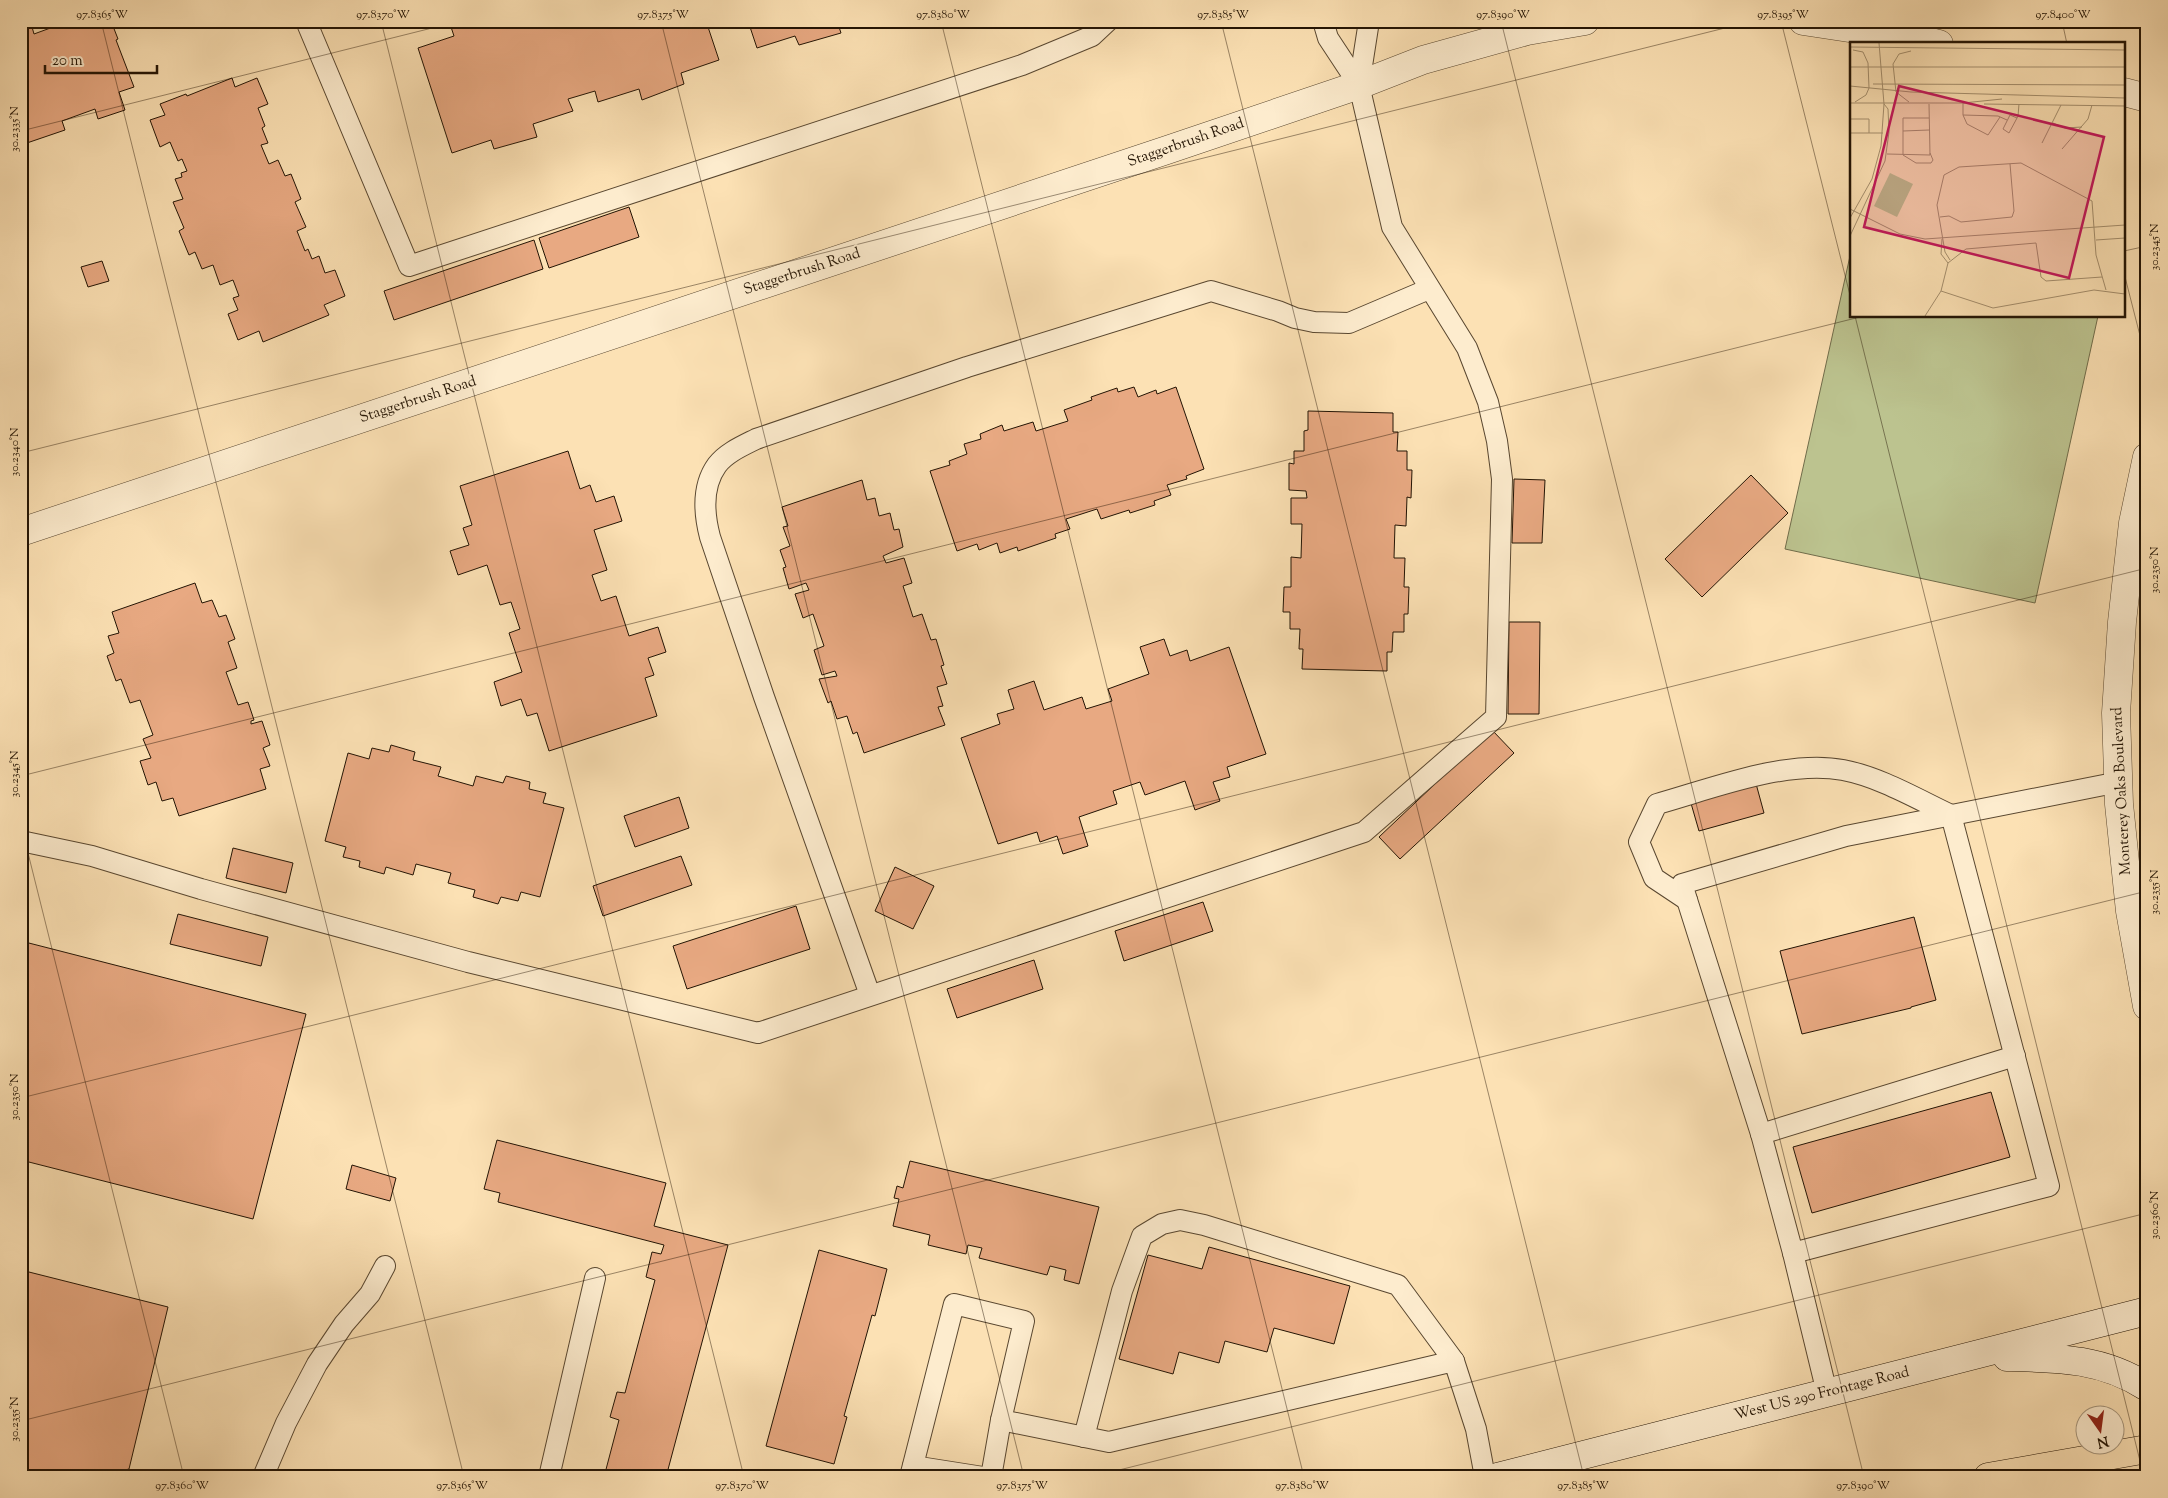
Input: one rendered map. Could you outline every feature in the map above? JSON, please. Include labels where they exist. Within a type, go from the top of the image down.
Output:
[{"type":"highway","points":[[1988,1477],[2036,1467],[2147,1449]]},
{"type":"street","name":"Staggerbrush Road","points":[[21,532],[1359,85],[1424,60],[1527,30],[1585,21]]},
{"type":"street","points":[[1803,21],[1931,42]]},
{"type":"street","points":[[2126,93],[2147,98]]},
{"type":"street","name":"Monterey Oaks Boulevard","points":[[2147,457],[2133,523],[2122,622],[2116,713],[2119,782],[2130,911],[2147,1006]]},
{"type":"street","name":"West US 290 Frontage Road","points":[[1497,1477],[2147,1311]]},
{"type":"street","points":[[1974,1356],[2066,1358],[2102,1366],[2131,1377],[2147,1387]]},
{"type":"lane","points":[[306,21],[410,266],[1022,66],[1092,36],[1108,21]]},
{"type":"lane","points":[[21,841],[92,856],[201,889],[458,959],[758,1033],[1364,832],[1496,717],[1502,479],[1497,441],[1488,402],[1467,348],[1392,228],[1359,85],[1328,38],[1323,21]]},
{"type":"lane","points":[[1359,85],[1369,21]]},
{"type":"lane","points":[[870,995],[764,697],[710,538],[705,515],[705,500],[710,480],[717,465],[732,451],[756,439],[967,367],[1211,291],[1295,318],[1314,322],[1349,323],[1429,289]]},
{"type":"lane","points":[[1687,900],[1654,878],[1639,842],[1657,804],[1758,776],[1807,768],[1843,770],[1877,781],[1951,815]]},
{"type":"lane","points":[[1827,1392],[1793,1253],[1761,1134],[1682,884],[1846,836],[2119,782]]},
{"type":"lane","points":[[1793,1253],[2049,1186],[1951,815]]},
{"type":"lane","points":[[1761,1134],[2015,1056]]},
{"type":"lane","points":[[1084,1437],[1122,1292],[1142,1236],[1162,1224],[1180,1220],[1204,1225],[1398,1284],[1454,1361],[1476,1429],[1485,1477]]},
{"type":"lane","points":[[263,1477],[286,1423],[317,1364],[344,1324],[370,1294],[386,1266]]},
{"type":"lane","points":[[549,1477],[594,1278]]},
{"type":"lane","points":[[983,1477],[912,1472],[954,1304],[1024,1320],[1001,1420],[991,1477]]},
{"type":"lane","points":[[1001,1420],[1110,1442],[1454,1361]]},
{"type":"green space","points":[[1850,256],[1850,318],[2098,318],[2035,603],[1785,549]]},
{"type":"building","points":[[64,21],[111,21],[118,39],[116,40],[134,87],[119,92],[125,110],[98,119],[95,109],[62,121],[65,130],[21,145],[21,27],[27,25],[28,28],[32,27],[34,34],[64,23]]},
{"type":"building","points":[[458,21],[706,21],[719,60],[681,73],[684,84],[642,100],[639,89],[598,102],[595,91],[568,99],[573,111],[533,124],[537,137],[494,149],[491,140],[452,153],[418,48],[454,36],[450,24]]},
{"type":"building","points":[[748,21],[837,21],[841,33],[799,45],[795,36],[757,48]]},
{"type":"building","points":[[232,78],[235,87],[257,78],[268,104],[258,108],[265,126],[262,128],[268,143],[261,145],[269,164],[278,160],[285,176],[291,174],[301,199],[295,202],[306,227],[297,231],[305,251],[308,249],[312,259],[319,256],[325,273],[335,270],[345,296],[324,305],[329,315],[263,342],[259,331],[238,340],[228,314],[238,310],[233,298],[239,296],[233,280],[220,285],[213,265],[202,269],[195,252],[189,255],[179,231],[184,228],[173,202],[183,199],[175,179],[182,177],[181,173],[187,171],[182,159],[178,161],[170,142],[160,147],[150,120],[165,115],[160,104],[186,94],[187,96]]},
{"type":"building","points":[[629,207],[639,237],[549,268],[539,238]]},
{"type":"building","points":[[534,240],[543,269],[394,320],[384,291]]},
{"type":"building","points":[[102,261],[109,281],[88,287],[81,267]]},
{"type":"building","points":[[1134,387],[1138,397],[1156,390],[1157,394],[1176,387],[1204,469],[1186,476],[1187,479],[1167,485],[1171,495],[1154,501],[1155,505],[1130,513],[1129,510],[1101,519],[1097,509],[1066,519],[1070,529],[1055,534],[1056,538],[1018,551],[1017,547],[1000,553],[997,543],[979,550],[977,544],[957,551],[930,471],[950,465],[949,461],[967,454],[964,444],[981,439],[980,434],[1002,425],[1004,431],[1033,422],[1036,431],[1068,421],[1064,410],[1092,400],[1091,397],[1117,388],[1118,392]]},
{"type":"building","points":[[1308,411],[1393,413],[1393,432],[1398,432],[1397,451],[1407,451],[1407,470],[1412,470],[1411,498],[1407,497],[1406,526],[1395,525],[1394,558],[1405,558],[1404,587],[1409,587],[1408,614],[1404,614],[1404,632],[1393,632],[1392,652],[1387,652],[1387,671],[1302,669],[1303,649],[1299,649],[1300,629],[1290,629],[1290,612],[1283,612],[1284,587],[1291,587],[1291,557],[1301,558],[1302,524],[1291,524],[1291,498],[1307,498],[1306,491],[1289,490],[1289,463],[1294,464],[1294,451],[1304,451],[1304,431],[1308,430]]},
{"type":"building","points":[[568,451],[580,489],[590,485],[596,502],[614,496],[622,521],[594,530],[607,570],[592,575],[601,601],[616,596],[629,636],[658,627],[666,652],[648,658],[654,675],[645,678],[657,716],[549,751],[537,713],[527,716],[521,699],[501,706],[494,682],[522,672],[509,633],[520,629],[511,602],[500,605],[487,565],[458,575],[450,551],[469,545],[463,528],[472,525],[460,486]]},
{"type":"building","points":[[1751,475],[1788,513],[1702,597],[1665,559]]},
{"type":"building","points":[[1514,479],[1545,480],[1542,543],[1512,543]]},
{"type":"building","points":[[862,480],[867,500],[875,498],[879,516],[890,513],[894,530],[899,529],[903,547],[883,556],[886,563],[904,558],[912,583],[903,586],[913,617],[922,614],[931,640],[936,639],[944,665],[941,666],[947,684],[937,687],[943,706],[938,707],[945,725],[864,753],[857,732],[853,734],[847,716],[837,719],[831,701],[828,703],[819,679],[837,676],[835,671],[822,675],[814,650],[824,646],[813,614],[803,618],[795,594],[809,590],[806,583],[789,589],[783,568],[786,567],[780,550],[790,546],[783,527],[788,526],[782,507]]},
{"type":"building","points":[[195,583],[202,603],[212,600],[219,617],[226,615],[235,639],[228,642],[237,668],[226,672],[238,705],[248,702],[254,720],[251,721],[251,724],[262,721],[270,745],[263,748],[270,766],[260,769],[266,789],[179,816],[173,798],[162,801],[156,782],[148,785],[140,761],[151,758],[143,739],[153,735],[140,700],[130,703],[121,679],[116,681],[107,656],[114,653],[108,636],[119,633],[112,612]]},
{"type":"building","points":[[1509,622],[1540,622],[1539,714],[1508,714]]},
{"type":"building","points":[[1164,639],[1170,656],[1187,650],[1190,661],[1229,647],[1266,754],[1227,767],[1230,777],[1213,782],[1220,801],[1195,810],[1185,781],[1145,795],[1140,782],[1113,791],[1117,804],[1079,817],[1088,846],[1063,854],[1057,836],[1040,842],[1037,832],[998,844],[961,738],[1000,724],[997,714],[1014,709],[1008,690],[1034,681],[1044,710],[1082,697],[1086,709],[1112,701],[1108,689],[1149,674],[1140,647]]},
{"type":"building","points":[[1492,730],[1514,753],[1400,859],[1379,837]]},
{"type":"building","points":[[391,745],[415,752],[413,760],[441,767],[438,776],[473,786],[476,776],[503,783],[506,776],[530,782],[529,789],[546,793],[543,803],[564,808],[540,897],[521,892],[518,901],[501,897],[498,904],[473,897],[475,890],[448,883],[451,873],[416,864],[413,875],[386,867],[384,874],[359,867],[360,861],[343,857],[346,847],[325,841],[348,753],[369,759],[372,748],[389,752]]},
{"type":"building","points":[[1752,769],[1764,813],[1699,831],[1686,786]]},
{"type":"building","points":[[679,797],[689,828],[635,847],[624,816]]},
{"type":"building","points":[[233,848],[293,863],[286,893],[226,878]]},
{"type":"building","points":[[681,856],[692,885],[603,916],[593,886]]},
{"type":"building","points":[[895,867],[934,886],[913,929],[875,911]]},
{"type":"building","points":[[1203,902],[1213,931],[1124,961],[1115,931]]},
{"type":"building","points":[[796,906],[810,949],[687,989],[673,946]]},
{"type":"building","points":[[178,914],[268,937],[261,966],[170,944]]},
{"type":"building","points":[[1914,917],[1936,1000],[1911,1008],[1802,1034],[1780,951]]},
{"type":"building","points":[[21,941],[306,1014],[253,1219],[21,1160]]},
{"type":"building","points":[[1034,960],[1043,989],[957,1018],[947,989]]},
{"type":"building","points":[[1991,1092],[2010,1157],[1812,1213],[1793,1147]]},
{"type":"building","points":[[497,1140],[666,1183],[654,1226],[728,1245],[666,1477],[604,1477],[619,1420],[610,1417],[617,1392],[625,1393],[655,1280],[646,1277],[652,1252],[661,1254],[664,1245],[498,1202],[500,1193],[484,1189]]},
{"type":"building","points":[[910,1161],[1099,1207],[1079,1284],[1064,1280],[1066,1270],[1050,1266],[1047,1275],[979,1258],[982,1248],[968,1245],[966,1254],[928,1245],[930,1235],[893,1226],[899,1199],[894,1198],[897,1186],[903,1188]]},
{"type":"building","points":[[352,1165],[396,1178],[390,1201],[346,1189]]},
{"type":"building","points":[[1209,1247],[1350,1286],[1334,1344],[1274,1328],[1267,1352],[1225,1341],[1219,1363],[1179,1352],[1173,1374],[1119,1359],[1148,1255],[1202,1269]]},
{"type":"building","points":[[819,1250],[887,1269],[875,1316],[872,1315],[844,1416],[847,1417],[834,1464],[766,1446]]},
{"type":"building","points":[[21,1270],[168,1307],[129,1469],[99,1477],[21,1477]]}]
